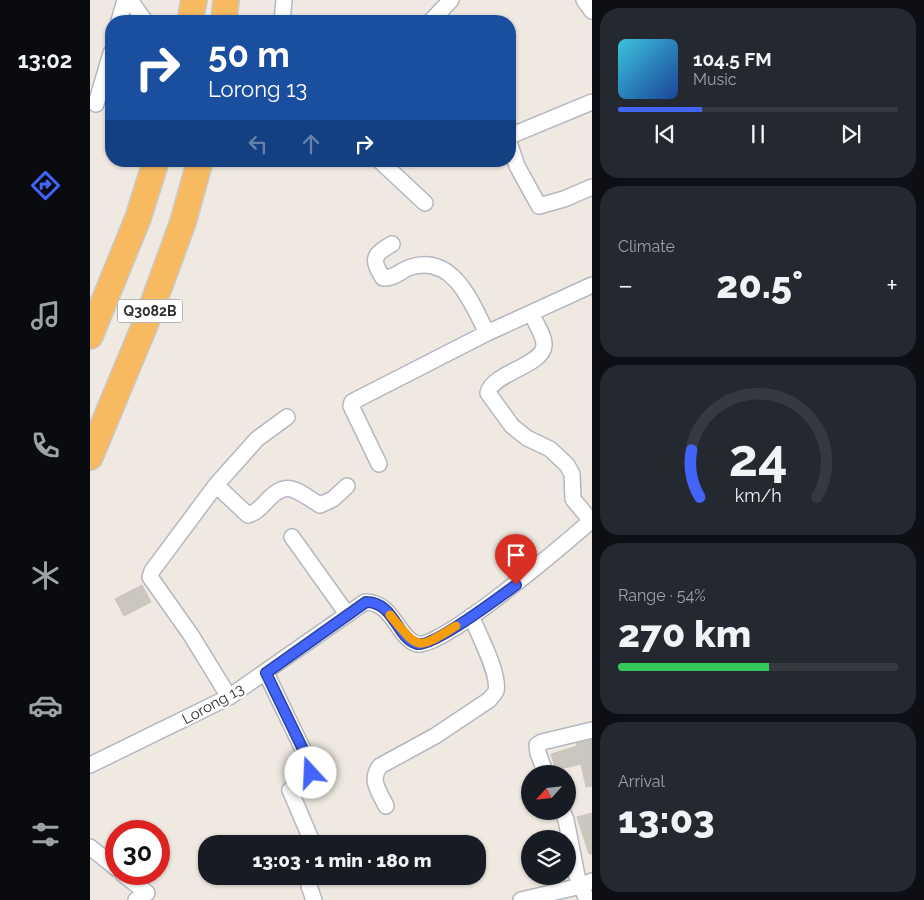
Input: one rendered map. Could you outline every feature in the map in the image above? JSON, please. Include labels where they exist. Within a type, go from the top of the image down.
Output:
[{"type":"highway","points":[[191,15],[194,0]]},
{"type":"highway","points":[[225,15],[226,0]]},
{"type":"highway","points":[[90,336],[138,218],[154,167]]},
{"type":"highway","name":"Q3082B","points":[[90,457],[152,306],[183,222],[198,167]]},
{"type":"street","points":[[121,15],[125,0]]},
{"type":"street","points":[[130,0],[141,15]]},
{"type":"street","points":[[283,15],[284,0]]},
{"type":"street","points":[[437,15],[451,0]]},
{"type":"street","points":[[96,104],[105,73]]},
{"type":"street","points":[[516,136],[592,102]]},
{"type":"street","points":[[516,162],[539,206],[592,188]]},
{"type":"street","points":[[386,167],[425,203]]},
{"type":"street","points":[[392,244],[378,253],[375,260],[376,266],[383,278],[391,278],[410,267],[425,265],[439,267],[464,288],[488,333]]},
{"type":"street","points":[[379,464],[351,406],[352,402],[488,333],[592,285]]},
{"type":"street","points":[[531,313],[543,339],[544,347],[540,355],[496,382],[489,388],[488,393],[512,426],[527,438],[550,449],[567,465],[572,474],[573,499],[591,521]]},
{"type":"street","points":[[229,697],[191,634],[150,577],[152,571],[216,485],[257,439],[287,417]]},
{"type":"street","points":[[216,485],[248,515],[258,510],[277,490],[285,487],[299,492],[320,505],[333,499],[347,486]]},
{"type":"street","name":"Lorong 13","points":[[90,765],[229,697],[366,602],[375,602],[382,606],[409,638],[417,644],[428,643],[516,585],[591,521]]},
{"type":"street","points":[[292,537],[347,614]]},
{"type":"street","points":[[386,806],[374,778],[374,774],[380,766],[435,736],[489,700],[496,692],[493,671],[471,616]]},
{"type":"street","points":[[266,673],[312,768],[308,777],[290,790],[308,835]]},
{"type":"street","points":[[543,765],[537,745],[542,742],[592,730]]},
{"type":"street","points":[[565,820],[586,883],[587,900]]},
{"type":"street","points":[[90,847],[105,859]]},
{"type":"street","points":[[521,900],[586,883]]},
{"type":"street","points":[[136,900],[147,892],[138,885]]},
{"type":"street","points":[[309,885],[314,900]]},
{"type":"building","points":[[142,585],[151,602],[124,616],[115,599]]},
{"type":"building","points":[[592,740],[592,786],[586,787],[581,764],[554,765],[551,754],[577,746],[576,743]]},
{"type":"building","points":[[592,813],[592,854],[589,854],[577,817]]},
{"type":"slow traffic","points":[[390,615],[409,638],[417,644],[428,643],[456,626]]},
{"type":"route","points":[[311,773],[312,768],[266,673],[366,602],[375,602],[382,606],[409,638],[417,644],[428,643],[516,585]]}]
